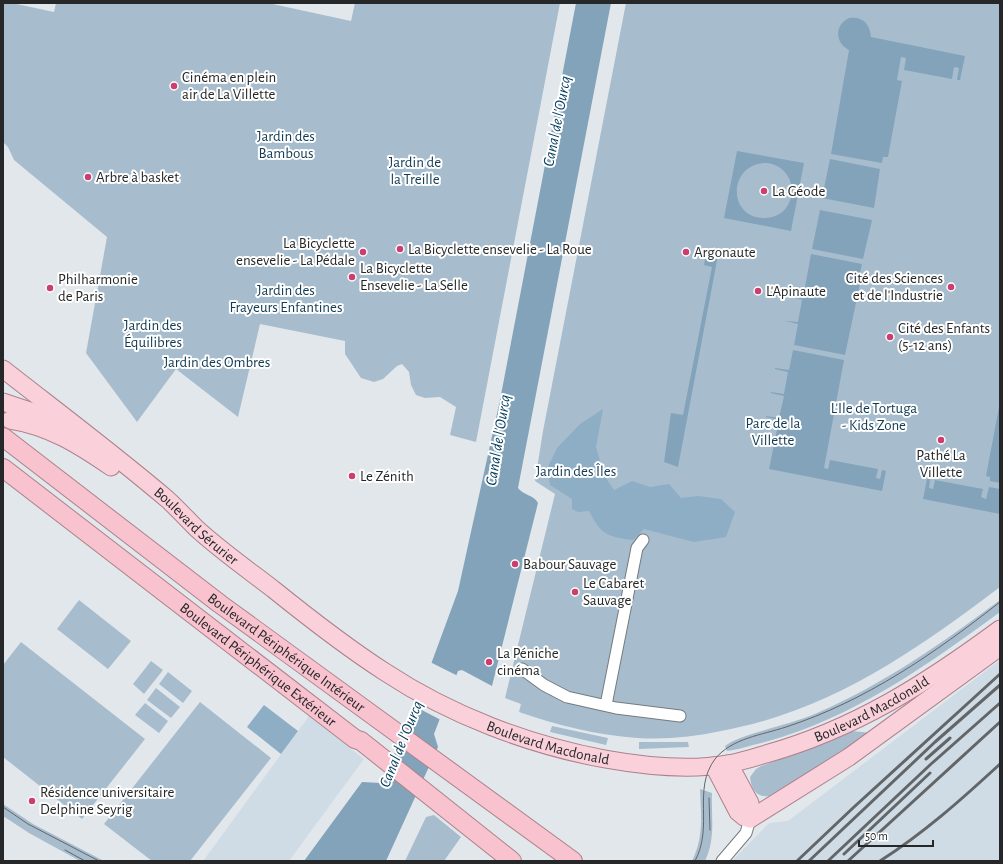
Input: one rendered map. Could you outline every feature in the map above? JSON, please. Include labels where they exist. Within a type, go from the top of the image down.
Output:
[{"type":"highway","points":[[7,421],[81,498]]},
{"type":"highway","name":"Boulevard Périphérique Intérieur","points":[[3,438],[130,536],[573,861]]},
{"type":"highway","name":"Boulevard Périphérique Extérieur","points":[[3,468],[355,739],[361,741],[512,861]]},
{"type":"highway","points":[[3,481],[30,498],[70,519]]},
{"type":"main road","name":"Boulevard Sérurier","points":[[3,369],[169,501],[196,528],[326,631],[394,678]]},
{"type":"main road","points":[[3,385],[32,392]]},
{"type":"main road","points":[[3,402],[26,409],[58,423],[94,449],[169,512],[196,528]]},
{"type":"main road","points":[[7,421],[40,426],[64,437],[131,481]]},
{"type":"main road","name":"Boulevard Macdonald","points":[[394,678],[452,708],[507,732],[574,752],[630,763],[686,767],[722,765],[804,742],[851,723],[927,681],[1000,629]]},
{"type":"main road","name":"Boulevard Macdonald","points":[[750,819],[849,757],[1000,647]]},
{"type":"main road","points":[[722,765],[750,803],[750,819]]},
{"type":"street","points":[[606,705],[637,548],[643,540]]},
{"type":"street","points":[[522,669],[544,685],[567,698],[680,716]]},
{"type":"street","points":[[722,861],[746,833],[750,819]]},
{"type":"shaded area","points":[[1000,660],[1000,861],[732,861],[769,823],[788,821]]},
{"type":"shaded area","points":[[309,716],[364,759],[289,861],[203,861]]},
{"type":"green space","points":[[3,3],[12,3],[54,12],[56,3],[268,3],[351,21],[355,3],[560,3],[476,442],[450,435],[456,407],[440,397],[425,398],[416,395],[411,385],[409,372],[402,364],[397,366],[383,379],[374,382],[361,378],[345,354],[345,341],[260,324],[238,417],[176,369],[137,422],[86,353],[107,237],[14,160],[8,147],[3,142]]},
{"type":"green space","name":"Parc de la Villette","points":[[626,3],[1000,3],[1000,587],[903,656],[835,694],[761,722],[710,733],[648,739],[622,737],[592,732],[548,721],[519,712],[521,704],[505,698],[555,494],[535,481],[543,431]]},
{"type":"green space","name":"Jardin des Îles","points":[[603,409],[596,447],[604,475],[614,490],[632,481],[650,487],[669,484],[681,498],[698,496],[721,499],[735,512],[726,537],[694,542],[644,529],[633,540],[617,538],[602,530],[597,525],[589,511],[578,512],[572,509],[572,499],[550,485],[547,469],[557,448],[580,424]]},
{"type":"green space","points":[[79,600],[131,641],[108,669],[57,629]]},
{"type":"green space","points":[[1000,600],[1000,612],[917,670],[888,688],[829,719],[797,732],[765,742],[727,751],[725,746],[731,742],[817,713],[866,689],[912,662]]},
{"type":"green space","points":[[21,642],[145,739],[82,819],[3,757],[3,665]]},
{"type":"green space","points":[[151,661],[163,670],[144,694],[133,684]]},
{"type":"green space","points":[[168,672],[192,691],[183,703],[159,684]]},
{"type":"green space","points":[[156,688],[180,707],[171,718],[147,700]]},
{"type":"green space","points":[[200,702],[271,758],[190,861],[152,861],[104,824]]},
{"type":"green space","points":[[145,703],[168,721],[159,733],[135,715]]},
{"type":"green space","points":[[264,705],[298,731],[281,754],[247,727]]},
{"type":"green space","points":[[552,726],[608,738],[606,745],[550,732]]},
{"type":"green space","points":[[851,731],[873,733],[769,796],[761,796],[753,789],[750,777],[756,769],[761,766],[812,748]]},
{"type":"green space","points":[[639,742],[688,742],[689,747],[639,749]]},
{"type":"green space","points":[[700,789],[712,793],[712,836],[705,861],[692,861],[696,852],[701,826]]},
{"type":"green space","points":[[3,804],[33,824],[104,861],[80,861],[29,833],[3,816]]},
{"type":"green space","points":[[434,815],[461,837],[444,861],[405,861],[426,817]]},
{"type":"water","name":"Canal de l'Ourcq","points":[[576,3],[611,3],[518,488],[534,498],[538,503],[492,686],[462,670],[458,671],[434,734],[438,747],[386,861],[304,861],[362,782],[381,783],[413,713],[458,591],[500,400]]},
{"type":"water","points":[[849,18],[858,18],[865,22],[869,28],[871,37],[965,56],[960,80],[957,80],[959,68],[954,67],[952,79],[904,70],[906,58],[901,57],[897,80],[902,81],[888,157],[883,157],[882,163],[831,154],[849,50],[841,43],[838,34],[841,25]]},
{"type":"water","points":[[737,151],[804,163],[791,231],[724,218]],"holes":[[[767,163],[779,167],[786,174],[791,183],[792,193],[789,203],[783,211],[775,216],[763,218],[751,215],[743,209],[738,200],[737,190],[739,180],[745,171],[754,165]]]},
{"type":"water","points":[[830,159],[880,169],[874,208],[822,198]]},
{"type":"water","points":[[820,210],[872,220],[863,259],[812,249]]},
{"type":"water","points":[[707,248],[719,250],[678,467],[664,462],[671,413],[683,415],[712,267],[704,265]]},
{"type":"water","points":[[811,254],[862,264],[860,273],[862,274],[845,355],[794,345],[798,324],[785,321],[798,322],[802,300],[789,296],[803,298]]},
{"type":"water","points":[[793,350],[844,360],[824,468],[828,469],[830,460],[878,469],[876,478],[880,479],[882,470],[886,471],[882,491],[769,469],[779,420],[766,416],[779,418],[784,396],[771,392],[784,394],[788,372],[775,368],[789,370]]},
{"type":"water","points":[[1000,402],[1000,483],[990,481],[990,477],[986,476]]},
{"type":"water","points":[[927,479],[930,479],[929,488],[933,489],[935,480],[983,489],[981,497],[986,499],[989,487],[1000,489],[1000,514],[923,499]]},
{"type":"pier","points":[[430,662],[458,676],[441,720],[414,706]]},
{"type":"tram line","points":[[695,861],[703,835],[705,783],[708,771],[715,759],[722,752],[730,746],[748,738],[786,727],[844,704],[872,689],[925,657],[1000,602]]},
{"type":"tram line","points":[[709,798],[710,830]]},
{"type":"tram line","points":[[3,807],[28,824],[99,861]]},
{"type":"tram line","points":[[65,850],[85,861]]},
{"type":"railway","points":[[797,861],[1000,674]]},
{"type":"railway","points":[[809,861],[935,742],[1000,685]]},
{"type":"railway","points":[[828,861],[931,764],[1000,703]]},
{"type":"railway","points":[[848,861],[1000,722]]},
{"type":"railway","points":[[926,759],[950,738]]},
{"type":"railway","points":[[880,861],[912,839],[957,803],[1000,764]]},
{"type":"railway","points":[[844,854],[930,773]]},
{"type":"place","name":"Cinéma en plein air de La Villette","points":[[174,86]]},
{"type":"place","name":"Arbre à basket","points":[[88,177]]},
{"type":"place","name":"La Géode","points":[[764,191]]},
{"type":"place","name":"La Bicyclette ensevelie - La Roue","points":[[400,249]]},
{"type":"place","name":"La Bicyclette ensevelie - La Pédale","points":[[363,252]]},
{"type":"place","name":"Argonaute","points":[[686,252]]},
{"type":"place","name":"La Bicyclette Ensevelie - La Selle","points":[[352,277]]},
{"type":"place","name":"Cité des Sciences et de l'Industrie","points":[[951,287]]},
{"type":"place","name":"Philharmonie de Paris","points":[[50,288]]},
{"type":"place","name":"L'Apinaute","points":[[758,291]]},
{"type":"place","name":"Cité des Enfants (5-12 ans)","points":[[890,337]]},
{"type":"place","name":"Pathé La Villette","points":[[941,440]]},
{"type":"place","name":"Le Zénith","points":[[352,476]]},
{"type":"place","name":"Babour Sauvage","points":[[515,564]]},
{"type":"place","name":"Le Cabaret Sauvage","points":[[575,592]]},
{"type":"place","name":"La Péniche cinéma","points":[[489,662]]},
{"type":"place","name":"Résidence universitaire Delphine Seyrig","points":[[32,801]]},
{"type":"park label","name":"Jardin des Bambous","points":[[286,144]]},
{"type":"park label","name":"Jardin de la Treille","points":[[415,170]]},
{"type":"park label","name":"Jardin des Frayeurs Enfantines","points":[[286,298]]},
{"type":"park label","name":"Jardin des Équilibres","points":[[153,334]]},
{"type":"park label","name":"Jardin des Ombres","points":[[217,362]]},
{"type":"park label","name":"L'Ile de Tortuga - Kids Zone","points":[[874,416]]}]
